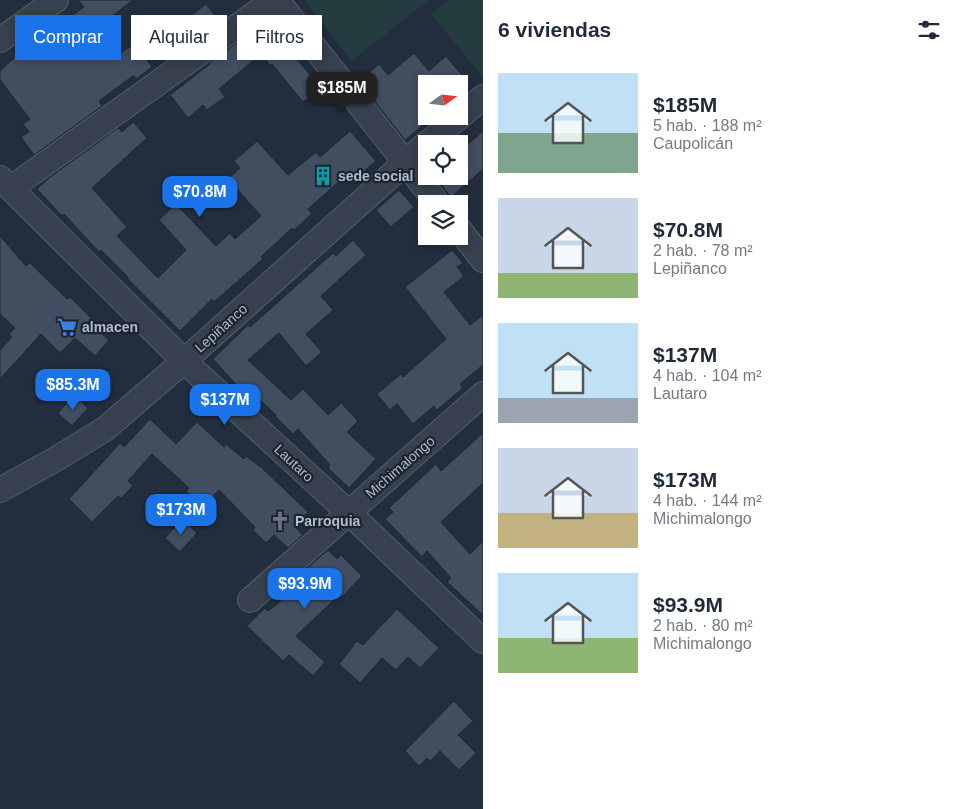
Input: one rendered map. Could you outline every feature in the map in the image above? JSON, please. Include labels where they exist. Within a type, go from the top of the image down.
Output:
[{"type":"street","points":[[0,40],[56,0]]},
{"type":"street","points":[[6,183],[275,0],[431,195]]},
{"type":"street","name":"Lepiñanco","points":[[438,135],[483,97]]},
{"type":"street","name":"Lepiñanco","points":[[0,490],[105,429],[184,361],[418,151]]},
{"type":"street","name":"Lautaro","points":[[6,183],[184,361],[348,512],[483,641]]},
{"type":"street","points":[[468,241],[483,260]]},
{"type":"street","name":"Michimalongo","points":[[250,600],[483,394]]},
{"type":"green space","points":[[304,0],[429,0],[351,61],[322,23],[322,15],[316,15]]},
{"type":"green space","points":[[449,0],[483,0],[483,77],[431,14]]},
{"type":"building","points":[[78,0],[133,0],[114,15],[73,15],[84,7]]},
{"type":"building","points":[[206,4],[215,15],[192,15]]},
{"type":"building","points":[[237,43],[237,60],[254,60],[219,89],[225,97],[207,110],[203,105],[188,118],[170,95],[213,60],[227,60],[227,50]]},
{"type":"building","points":[[131,46],[131,60],[147,60],[152,67],[136,79],[134,75],[99,101],[102,106],[34,155],[21,137],[29,132],[23,124],[30,119],[0,80],[0,71],[13,59],[121,60],[121,53]]},
{"type":"building","points":[[414,53],[429,71],[446,56],[462,75],[418,75],[418,125],[423,125],[405,140],[359,81],[379,64],[388,75]]},
{"type":"building","points":[[266,60],[298,60],[321,88],[303,102],[272,64],[270,65]]},
{"type":"building","points":[[133,122],[147,138],[92,188],[127,227],[117,236],[158,278],[186,250],[159,220],[176,204],[216,246],[230,233],[235,239],[261,216],[228,179],[240,168],[234,161],[257,141],[288,175],[316,152],[320,157],[350,131],[376,161],[356,178],[351,171],[308,209],[312,214],[294,230],[292,228],[261,257],[263,259],[214,302],[212,299],[180,331],[101,250],[99,252],[64,214],[62,216],[37,189],[50,177],[118,128],[122,132]]},
{"type":"building","points":[[483,131],[483,169],[468,182],[468,144]]},
{"type":"building","points":[[441,185],[465,185],[453,195],[449,195]]},
{"type":"building","points":[[399,190],[414,207],[391,227],[376,210]]},
{"type":"building","points":[[0,236],[26,266],[30,263],[67,299],[70,297],[93,320],[90,323],[109,340],[95,356],[75,338],[60,353],[41,334],[0,379],[0,350],[12,337],[9,334],[15,328],[0,314]]},
{"type":"building","points":[[353,240],[366,255],[321,296],[333,310],[306,334],[322,352],[306,366],[279,333],[248,360],[291,400],[303,389],[328,415],[341,403],[358,421],[347,432],[376,459],[349,488],[328,468],[330,465],[298,429],[293,434],[246,387],[242,391],[213,359],[248,325],[250,327],[333,253],[336,256]]},
{"type":"building","points":[[452,250],[463,263],[457,267],[464,276],[444,292],[470,325],[483,315],[483,365],[460,384],[463,388],[437,410],[434,406],[413,424],[397,404],[390,410],[377,394],[401,374],[403,377],[446,339],[405,287]]},
{"type":"building","points":[[74,395],[88,408],[72,426],[58,413]]},
{"type":"building","points":[[150,419],[176,444],[197,422],[224,447],[226,444],[244,459],[246,456],[262,468],[308,512],[294,526],[303,535],[288,548],[274,535],[266,543],[253,530],[255,527],[219,490],[203,506],[186,491],[189,488],[152,454],[128,481],[133,486],[121,498],[118,496],[92,522],[69,499],[120,443],[124,447]]},
{"type":"building","points":[[483,433],[483,483],[441,522],[470,554],[483,541],[483,615],[447,582],[451,578],[427,551],[422,557],[385,519],[393,512],[389,508],[436,464],[441,471]]},
{"type":"building","points":[[182,519],[197,533],[180,552],[165,538]]},
{"type":"building","points":[[328,550],[337,559],[341,555],[362,576],[342,597],[339,595],[296,636],[325,662],[313,676],[289,655],[283,661],[247,626],[265,608],[268,611],[276,605],[311,571],[307,568]]},
{"type":"building","points":[[397,609],[439,648],[420,668],[408,657],[396,670],[382,658],[360,683],[339,664],[357,641],[363,645]]},
{"type":"building","points":[[454,701],[473,721],[458,735],[476,753],[459,770],[440,751],[430,761],[427,758],[419,766],[405,751]]},
{"type":"place","name":"sede social","points":[[323,176]]},
{"type":"place","name":"almacen","points":[[67,327]]},
{"type":"place","name":"Parroquia","points":[[280,521]]}]
